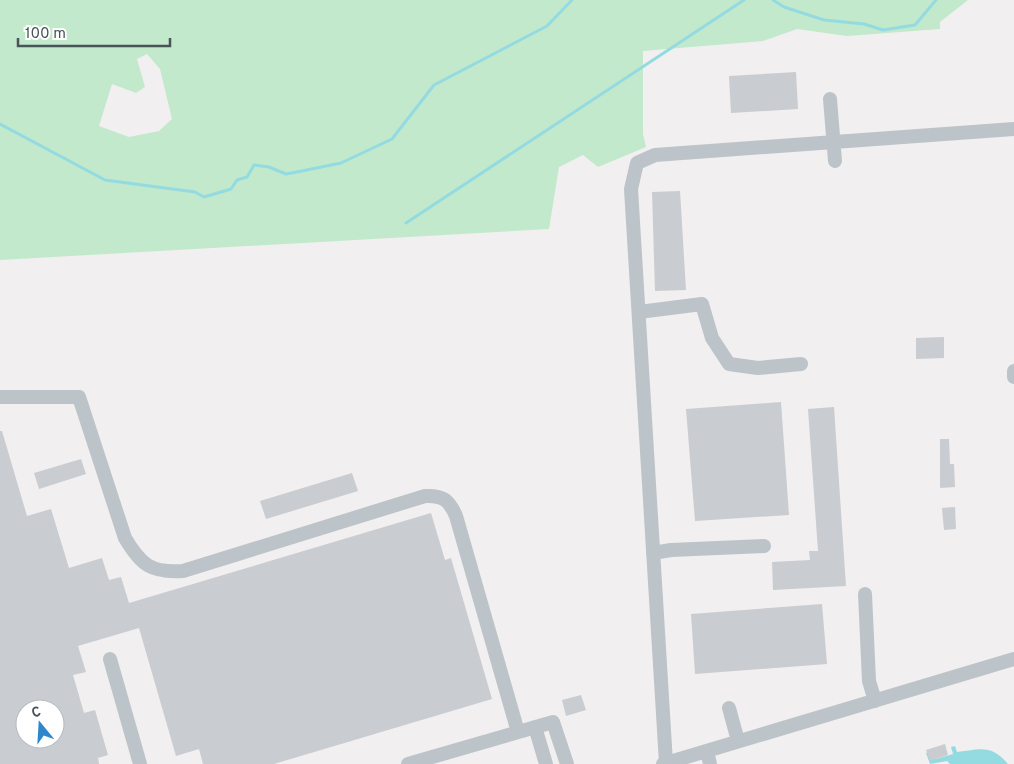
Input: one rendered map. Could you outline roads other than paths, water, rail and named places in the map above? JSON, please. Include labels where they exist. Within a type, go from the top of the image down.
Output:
[{"type":"street","points":[[830,99],[835,160]]},
{"type":"street","points":[[1014,129],[655,155],[637,164],[631,189],[664,764],[708,757],[738,742],[1014,659]]},
{"type":"street","points":[[639,312],[702,304],[712,338],[729,364],[758,368],[801,364]]},
{"type":"street","points":[[1014,370],[1014,378]]},
{"type":"street","points":[[0,397],[79,397],[125,538],[135,554],[149,567],[164,572],[183,570],[425,496],[440,495],[451,503],[456,516],[518,732]]},
{"type":"street","points":[[653,552],[764,546]]},
{"type":"street","points":[[865,594],[869,680],[875,701]]},
{"type":"street","points":[[110,659],[140,764]]},
{"type":"street","points":[[729,708],[738,742]]},
{"type":"street","points":[[408,764],[552,722],[566,764]]},
{"type":"street","points":[[534,728],[546,764]]},
{"type":"water","points":[[955,746],[957,752],[979,749],[991,751],[1008,764],[950,764],[947,761],[930,764],[926,753],[932,751],[936,759],[953,754],[951,747]]},
{"type":"waterway","points":[[0,124],[105,180],[195,192],[204,197],[231,189],[237,180],[247,177],[254,165],[269,167],[286,174],[302,171],[341,163],[392,139],[434,85],[547,26],[572,0]]},
{"type":"waterway","points":[[406,223],[744,0]]},
{"type":"waterway","points":[[773,0],[784,7],[824,20],[864,24],[883,30],[915,25],[936,0]]}]
